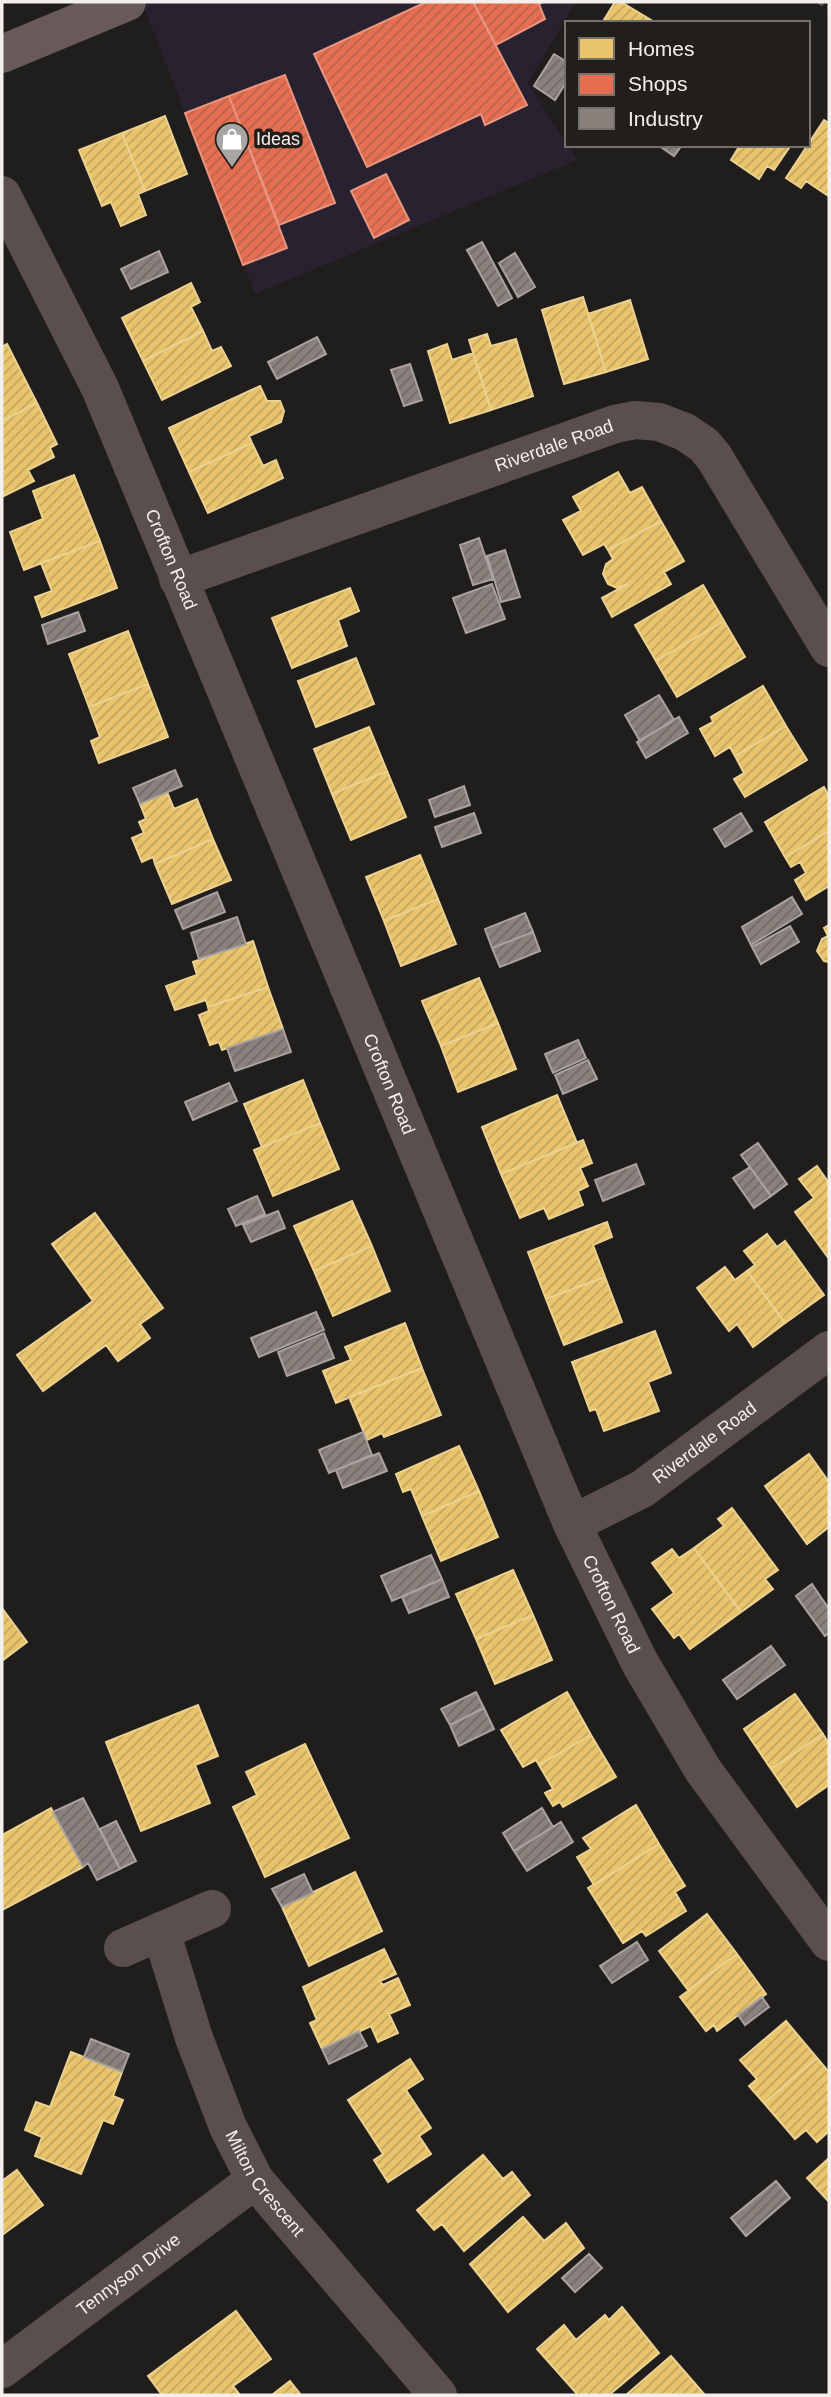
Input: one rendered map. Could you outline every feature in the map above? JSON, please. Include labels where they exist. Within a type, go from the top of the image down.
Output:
[{"type":"street","points":[[2,54],[127,2]]},
{"type":"street","name":"Crofton Road","points":[[2,195],[100,388],[572,1524],[640,1663],[703,1770],[829,1942]]},
{"type":"street","name":"Riverdale Road","points":[[178,579],[615,424],[635,420],[659,422],[685,432],[714,457],[829,648]]},
{"type":"street","name":"Riverdale Road","points":[[572,1524],[642,1489],[829,1350]]},
{"type":"street","points":[[123,1948],[212,1909]]},
{"type":"street","name":"Milton Crescent","points":[[161,1931],[218,2102],[255,2180],[438,2395]]},
{"type":"street","name":"Tennyson Drive","points":[[2,2369],[255,2180]]},
{"type":"path","points":[[819,2],[829,7]]},
{"type":"shaded area","points":[[142,2],[576,2],[528,83],[565,141],[565,147],[569,147],[577,160],[255,294]]},
{"type":"building: Homes","points":[[615,2],[621,2],[653,21],[603,21]]},
{"type":"building: Homes","points":[[165,116],[187,174],[145,191],[122,133]]},
{"type":"building: Homes","points":[[824,120],[829,123],[827,195],[806,181],[801,188],[786,178],[806,147],[810,147],[810,141]]},
{"type":"building: Homes","points":[[122,133],[145,191],[138,194],[146,215],[121,226],[111,202],[102,206],[79,150]]},
{"type":"building: Homes","points":[[739,147],[790,147],[774,170],[767,166],[759,179],[731,160]]},
{"type":"building: Homes","points":[[191,283],[200,302],[191,307],[203,331],[143,361],[122,318]]},
{"type":"building: Homes","points":[[583,297],[606,372],[564,384],[542,310]]},
{"type":"building: Homes","points":[[630,300],[648,359],[606,372],[588,314]]},
{"type":"building: Homes","points":[[203,331],[212,351],[221,347],[231,366],[162,400],[143,361]]},
{"type":"building: Homes","points":[[487,334],[491,346],[516,339],[533,396],[491,410],[469,340]]},
{"type":"building: Homes","points":[[7,344],[37,403],[2,421],[2,347]]},
{"type":"building: Homes","points":[[447,344],[452,360],[473,353],[491,410],[450,423],[428,351]]},
{"type":"building: Homes","points":[[260,386],[267,401],[280,401],[284,411],[281,422],[249,436],[252,443],[189,472],[169,428]]},
{"type":"building: Homes","points":[[37,403],[57,444],[50,448],[54,457],[28,470],[34,481],[2,497],[2,421]]},
{"type":"building: Homes","points":[[252,443],[263,466],[276,460],[283,478],[208,513],[189,472]]},
{"type":"building: Homes","points":[[618,472],[630,493],[642,487],[661,521],[608,550],[604,544],[583,555],[563,520],[581,511],[573,497]]},
{"type":"building: Homes","points":[[74,475],[100,541],[24,570],[10,532],[43,519],[33,491]]},
{"type":"building: Homes","points":[[661,521],[684,561],[664,572],[671,584],[612,617],[602,598],[628,584],[617,588],[608,584],[603,574],[606,564],[613,559],[608,550]]},
{"type":"building: Homes","points":[[100,541],[117,588],[42,617],[35,597],[52,591],[41,563]]},
{"type":"building: Homes","points":[[703,585],[724,621],[656,661],[635,625]]},
{"type":"building: Homes","points":[[350,588],[359,611],[338,620],[347,646],[292,668],[272,618]]},
{"type":"building: Homes","points":[[724,621],[745,657],[677,697],[656,661]]},
{"type":"building: Homes","points":[[128,631],[148,684],[89,707],[69,654]]},
{"type":"building: Homes","points":[[356,658],[374,704],[316,727],[298,681]]},
{"type":"building: Homes","points":[[148,684],[168,737],[99,763],[91,741],[100,737],[89,707]]},
{"type":"building: Homes","points":[[763,686],[786,726],[735,756],[730,747],[715,756],[700,729],[713,722],[711,717]]},
{"type":"building: Homes","points":[[786,726],[807,760],[745,797],[734,779],[744,773],[735,756]]},
{"type":"building: Homes","points":[[369,727],[387,771],[332,794],[314,749]]},
{"type":"building: Homes","points":[[387,771],[406,817],[351,840],[332,794]]},
{"type":"building: Homes","points":[[824,787],[829,797],[829,831],[785,857],[765,822]]},
{"type":"building: Homes","points":[[167,792],[174,809],[197,799],[213,839],[155,864],[153,857],[142,862],[132,838],[144,833],[139,822],[146,819],[140,804]]},
{"type":"building: Homes","points":[[829,831],[829,886],[806,900],[795,880],[806,873],[800,862],[791,867],[785,857]]},
{"type":"building: Homes","points":[[213,839],[231,880],[172,904],[155,864]]},
{"type":"building: Homes","points":[[420,855],[438,899],[384,921],[366,877]]},
{"type":"building: Homes","points":[[438,899],[456,944],[401,966],[384,921]]},
{"type":"building: Homes","points":[[829,925],[829,962],[824,961],[817,951],[822,939],[828,936],[824,928]]},
{"type":"building: Homes","points":[[253,941],[268,987],[208,1007],[206,1000],[175,1010],[166,986],[197,975],[193,962]]},
{"type":"building: Homes","points":[[479,978],[498,1023],[441,1046],[422,1001]]},
{"type":"building: Homes","points":[[268,987],[283,1029],[222,1050],[219,1042],[210,1045],[199,1015],[209,1011],[208,1007]]},
{"type":"building: Homes","points":[[498,1023],[516,1069],[458,1092],[441,1046]]},
{"type":"building: Homes","points":[[303,1080],[320,1123],[262,1147],[244,1104]]},
{"type":"building: Homes","points":[[557,1095],[577,1143],[501,1174],[482,1127]]},
{"type":"building: Homes","points":[[320,1123],[339,1169],[273,1196],[254,1150]]},
{"type":"building: Homes","points":[[583,1140],[592,1163],[580,1168],[588,1186],[578,1191],[583,1205],[549,1219],[544,1208],[520,1218],[501,1174]]},
{"type":"building: Homes","points":[[817,1166],[829,1183],[829,1259],[795,1212],[814,1198],[799,1179]]},
{"type":"building: Homes","points":[[352,1201],[372,1246],[314,1271],[294,1226]]},
{"type":"building: Homes","points":[[95,1213],[163,1308],[140,1324],[150,1338],[118,1361],[106,1345],[43,1391],[17,1355],[93,1301],[52,1244]]},
{"type":"building: Homes","points":[[607,1222],[612,1237],[593,1245],[605,1277],[546,1299],[528,1252]]},
{"type":"building: Homes","points":[[767,1234],[777,1247],[785,1241],[824,1295],[785,1323],[747,1271],[755,1265],[744,1251]]},
{"type":"building: Homes","points":[[372,1246],[390,1291],[333,1316],[314,1271]]},
{"type":"building: Homes","points":[[725,1267],[735,1280],[747,1271],[785,1323],[753,1347],[737,1324],[729,1331],[697,1288]]},
{"type":"building: Homes","points":[[605,1277],[622,1322],[564,1345],[546,1299]]},
{"type":"building: Homes","points":[[405,1323],[422,1368],[336,1403],[323,1371],[351,1360],[345,1347]]},
{"type":"building: Homes","points":[[655,1331],[671,1373],[648,1382],[659,1411],[604,1431],[596,1409],[590,1411],[572,1362]]},
{"type":"building: Homes","points":[[422,1368],[441,1415],[384,1437],[382,1433],[367,1440],[349,1397]]},
{"type":"building: Homes","points":[[459,1446],[479,1491],[422,1516],[411,1489],[403,1492],[396,1474]]},
{"type":"building: Homes","points":[[809,1454],[829,1482],[829,1527],[807,1544],[765,1486]]},
{"type":"building: Homes","points":[[479,1491],[498,1537],[441,1561],[422,1516]]},
{"type":"building: Homes","points":[[732,1508],[778,1570],[765,1579],[773,1589],[741,1612],[694,1548],[724,1526],[718,1519]]},
{"type":"building: Homes","points":[[694,1548],[741,1612],[690,1649],[679,1634],[674,1638],[652,1609],[674,1593],[652,1563],[672,1549],[679,1558]]},
{"type":"building: Homes","points":[[513,1570],[533,1615],[476,1639],[456,1594]]},
{"type":"building: Homes","points":[[2,1608],[27,1642],[2,1661]]},
{"type":"building: Homes","points":[[533,1615],[552,1660],[495,1684],[476,1639]]},
{"type":"building: Homes","points":[[567,1692],[591,1735],[539,1765],[536,1760],[523,1767],[501,1730]]},
{"type":"building: Homes","points":[[795,1694],[823,1734],[771,1769],[744,1729]]},
{"type":"building: Homes","points":[[198,1705],[218,1756],[195,1765],[210,1803],[141,1831],[106,1742]]},
{"type":"building: Homes","points":[[823,1734],[829,1744],[829,1785],[797,1807],[771,1769]]},
{"type":"building: Homes","points":[[591,1735],[616,1777],[563,1807],[560,1802],[553,1806],[545,1793],[553,1789],[539,1765]]},
{"type":"building: Homes","points":[[305,1744],[349,1838],[265,1877],[233,1807],[257,1795],[246,1772]]},
{"type":"building: Homes","points":[[636,1805],[659,1844],[594,1885],[577,1857],[591,1849],[583,1838]]},
{"type":"building: Homes","points":[[51,1808],[83,1867],[2,1910],[2,1835]]},
{"type":"building: Homes","points":[[659,1844],[685,1886],[675,1892],[686,1911],[646,1936],[642,1931],[623,1943],[588,1888]]},
{"type":"building: Homes","points":[[355,1872],[382,1931],[309,1966],[282,1907]]},
{"type":"building: Homes","points":[[707,1914],[737,1954],[688,1990],[659,1951]]},
{"type":"building: Homes","points":[[384,1949],[396,1974],[380,1981],[383,1985],[398,1978],[410,2005],[389,2014],[398,2033],[378,2042],[371,2026],[322,2049],[310,2023],[317,2020],[303,1987]]},
{"type":"building: Homes","points":[[737,1954],[766,1994],[717,2031],[714,2025],[706,2031],[680,1997]]},
{"type":"building: Homes","points":[[786,2021],[817,2058],[764,2103],[749,2086],[757,2079],[740,2060]]},
{"type":"building: Homes","points":[[71,2052],[122,2072],[113,2096],[123,2100],[113,2124],[103,2120],[81,2174],[35,2156],[42,2137],[25,2130],[36,2102],[50,2107]]},
{"type":"building: Homes","points":[[817,2058],[829,2072],[829,2131],[817,2142],[806,2130],[795,2139],[764,2103]]},
{"type":"building: Homes","points":[[410,2059],[423,2079],[406,2090],[431,2128],[419,2136],[431,2154],[388,2182],[374,2160],[383,2154],[348,2100]]},
{"type":"building: Homes","points":[[483,2155],[503,2179],[512,2172],[530,2195],[464,2251],[442,2224],[434,2230],[417,2210]]},
{"type":"building: Homes","points":[[829,2158],[829,2202],[807,2178]]},
{"type":"building: Homes","points":[[17,2170],[43,2205],[2,2235],[2,2181]]},
{"type":"building: Homes","points":[[523,2217],[544,2241],[566,2223],[584,2248],[508,2312],[470,2264]]},
{"type":"building: Homes","points":[[622,2307],[659,2353],[609,2395],[578,2395],[537,2349],[564,2325],[576,2340],[605,2315],[609,2320]]},
{"type":"building: Homes","points":[[236,2311],[271,2359],[233,2386],[240,2395],[162,2395],[148,2376]]},
{"type":"building: Homes","points":[[671,2356],[705,2395],[626,2395]]},
{"type":"building: Homes","points":[[290,2381],[301,2395],[272,2395]]},
{"type":"building: Shops","points":[[426,2],[473,2],[527,105],[485,125],[481,114],[367,167],[314,54]]},
{"type":"building: Shops","points":[[473,2],[543,2],[539,4],[545,19],[496,45]]},
{"type":"building: Shops","points":[[285,75],[335,203],[279,225],[229,96]]},
{"type":"building: Shops","name":"Ideas","points":[[229,96],[287,248],[243,265],[185,113]]},
{"type":"building: Shops","points":[[386,174],[409,220],[374,238],[351,191]]},
{"type":"building: Industry","points":[[554,54],[565,61],[565,84],[555,100],[534,86]]},
{"type":"building: Industry","points":[[661,147],[681,147],[674,156]]},
{"type":"building: Industry","points":[[482,242],[512,298],[498,306],[467,250]]},
{"type":"building: Industry","points":[[159,251],[168,272],[131,289],[121,269]]},
{"type":"building: Industry","points":[[515,253],[535,287],[518,297],[499,263]]},
{"type":"building: Industry","points":[[317,337],[326,354],[277,379],[268,362]]},
{"type":"building: Industry","points":[[410,364],[422,400],[404,406],[391,370]]},
{"type":"building: Industry","points":[[479,538],[493,579],[473,585],[460,545]]},
{"type":"building: Industry","points":[[505,550],[520,597],[501,602],[487,556]]},
{"type":"building: Industry","points":[[492,584],[505,619],[466,633],[453,598]]},
{"type":"building: Industry","points":[[78,612],[85,631],[48,644],[42,625]]},
{"type":"building: Industry","points":[[659,695],[674,720],[640,741],[625,715]]},
{"type":"building: Industry","points":[[679,717],[688,733],[646,758],[637,742]]},
{"type":"building: Industry","points":[[175,770],[182,786],[140,804],[133,788]]},
{"type":"building: Industry","points":[[464,786],[470,805],[435,817],[429,800]]},
{"type":"building: Industry","points":[[474,813],[481,833],[442,847],[435,827]]},
{"type":"building: Industry","points":[[741,813],[752,831],[725,847],[714,829]]},
{"type":"building: Industry","points":[[217,892],[225,912],[183,929],[175,910]]},
{"type":"building: Industry","points":[[792,897],[802,914],[751,945],[742,927]]},
{"type":"building: Industry","points":[[525,913],[533,932],[492,948],[485,929]]},
{"type":"building: Industry","points":[[237,917],[246,944],[199,959],[191,933]]},
{"type":"building: Industry","points":[[790,926],[799,942],[761,964],[752,947]]},
{"type":"building: Industry","points":[[533,932],[540,951],[500,967],[492,948]]},
{"type":"building: Industry","points":[[283,1029],[291,1052],[235,1071],[227,1048]]},
{"type":"building: Industry","points":[[578,1040],[586,1058],[553,1073],[545,1054]]},
{"type":"building: Industry","points":[[588,1060],[597,1079],[563,1094],[555,1075]]},
{"type":"building: Industry","points":[[229,1083],[237,1101],[193,1120],[185,1102]]},
{"type":"building: Industry","points":[[758,1143],[787,1184],[771,1196],[741,1155]]},
{"type":"building: Industry","points":[[636,1164],[644,1184],[603,1201],[595,1180]]},
{"type":"building: Industry","points":[[750,1167],[771,1196],[754,1208],[733,1178]]},
{"type":"building: Industry","points":[[257,1196],[265,1214],[236,1226],[228,1209]]},
{"type":"building: Industry","points":[[278,1211],[285,1228],[251,1242],[243,1225]]},
{"type":"building: Industry","points":[[316,1312],[324,1330],[259,1357],[251,1338]]},
{"type":"building: Industry","points":[[324,1333],[334,1358],[287,1376],[278,1352]]},
{"type":"building: Industry","points":[[363,1432],[372,1455],[329,1473],[319,1450]]},
{"type":"building: Industry","points":[[379,1453],[387,1471],[343,1488],[336,1470]]},
{"type":"building: Industry","points":[[431,1555],[442,1579],[392,1601],[381,1576]]},
{"type":"building: Industry","points":[[442,1579],[449,1597],[409,1613],[402,1597]]},
{"type":"building: Industry","points":[[812,1584],[829,1609],[829,1633],[825,1636],[796,1596]]},
{"type":"building: Industry","points":[[771,1646],[785,1665],[737,1699],[723,1680]]},
{"type":"building: Industry","points":[[476,1692],[484,1708],[450,1725],[441,1709]]},
{"type":"building: Industry","points":[[484,1708],[494,1729],[459,1746],[450,1725]]},
{"type":"building: Industry","points":[[83,1798],[120,1869],[97,1880],[88,1863],[83,1867],[53,1812]]},
{"type":"building: Industry","points":[[542,1808],[553,1827],[514,1851],[503,1833]]},
{"type":"building: Industry","points":[[116,1821],[136,1861],[120,1869],[100,1829]]},
{"type":"building: Industry","points":[[561,1822],[573,1842],[527,1871],[514,1851]]},
{"type":"building: Industry","points":[[304,1874],[313,1893],[282,1907],[272,1889]]},
{"type":"building: Industry","points":[[637,1942],[648,1960],[612,1983],[600,1966]]},
{"type":"building: Industry","points":[[762,1997],[769,2007],[745,2025],[738,2015]]},
{"type":"building: Industry","points":[[359,2031],[367,2046],[329,2064],[322,2049]]},
{"type":"building: Industry","points":[[91,2039],[129,2054],[122,2072],[84,2057]]},
{"type":"building: Industry","points":[[776,2181],[790,2198],[746,2236],[731,2218]]},
{"type":"building: Industry","points":[[589,2254],[602,2268],[575,2292],[562,2278]]},
{"type":"place","name":"Ideas","points":[[232,169]]}]
